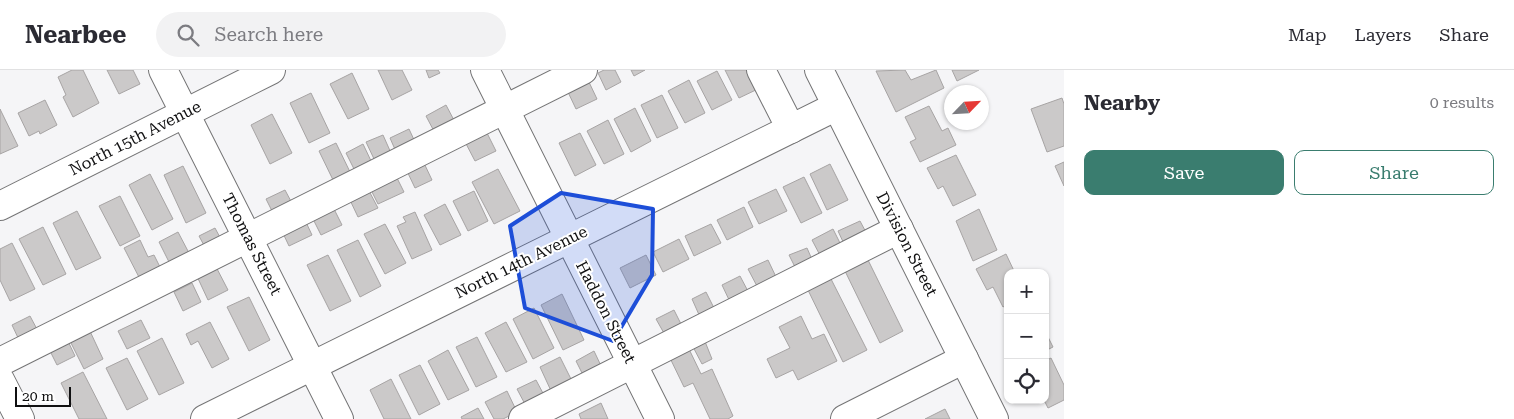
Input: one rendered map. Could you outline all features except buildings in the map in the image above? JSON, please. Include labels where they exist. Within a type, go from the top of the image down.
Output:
[{"type":"street","name":"Thomas Street","points":[[163,70],[339,419]]},
{"type":"street","name":"North 15th Avenue","points":[[0,206],[271,70]]},
{"type":"street","name":"Haddon Street","points":[[485,70],[660,419]]},
{"type":"street","points":[[0,362],[583,70]]},
{"type":"street","points":[[762,70],[790,129]]},
{"type":"street","name":"Division Street","points":[[819,70],[994,419]]},
{"type":"street","name":"North 14th Avenue","points":[[205,419],[569,237],[837,106]]},
{"type":"street","points":[[523,419],[899,230]]},
{"type":"street","points":[[845,419],[964,359]]},
{"type":"street","points":[[0,380],[20,419]]},
{"type":"highlighted area","points":[[561,193],[653,209],[652,275],[613,341],[525,308],[510,226]]}]
